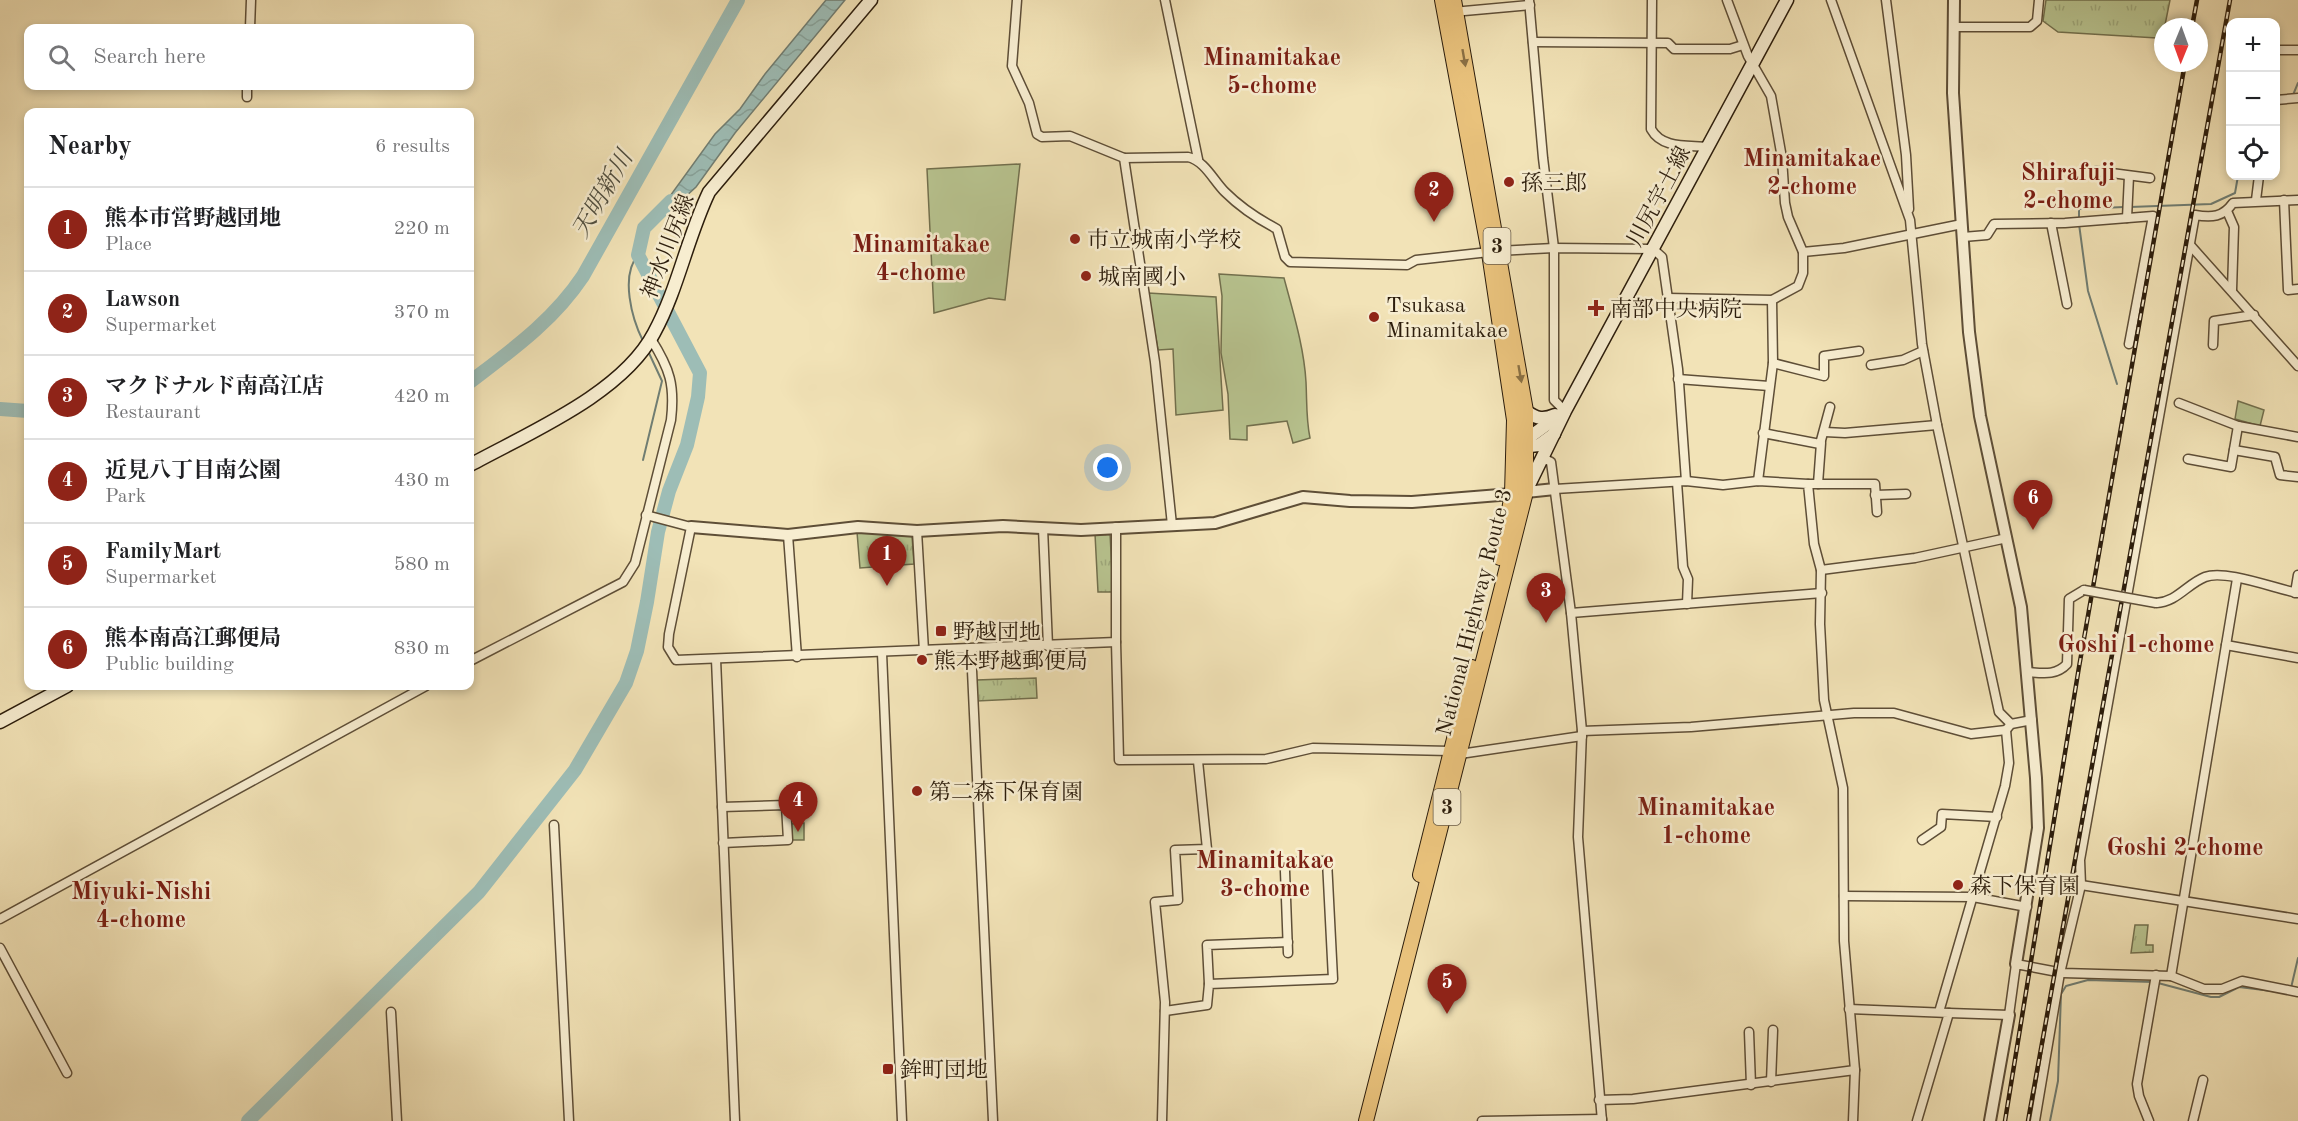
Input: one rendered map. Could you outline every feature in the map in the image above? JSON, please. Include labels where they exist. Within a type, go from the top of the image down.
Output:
[{"type":"highway","name":"National Highway Route 3","points":[[1449,6],[1493,252],[1526,411],[1520,443]]},
{"type":"highway","name":"National Highway Route 3","points":[[1366,1121],[1503,547],[1519,493],[1520,443],[1493,252]]},
{"type":"highway","name":"National Highway Route 3","points":[[1357,1121],[1455,753]]},
{"type":"main road","name":"神水川尻線","points":[[474,463],[607,386],[633,362],[653,336],[674,289],[694,222],[709,192],[871,0]]},
{"type":"main road","name":"川尻宇土線","points":[[1519,493],[1544,458],[1565,411],[1786,0]]},
{"type":"main road","points":[[1526,411],[1536,418],[1546,418],[1565,411]]},
{"type":"main road","name":"川尻宇土線","points":[[1520,443],[1565,411]]},
{"type":"main road","points":[[1520,443],[1539,445],[1555,433]]},
{"type":"main road","points":[[0,722],[60,690]]},
{"type":"street","points":[[250,24],[251,0]]},
{"type":"street","points":[[1017,0],[1012,66],[1029,103],[1037,134],[1042,137],[1070,136],[1124,158],[1188,157],[1198,159]]},
{"type":"street","points":[[1165,0],[1198,159],[1226,192],[1258,219],[1276,229],[1285,257],[1290,262],[1407,265],[1416,260],[1554,248],[1653,249],[1662,257],[1678,379],[1683,567],[1688,579],[1687,604]]},
{"type":"street","points":[[1652,0],[1651,129],[1656,137],[1669,144],[1708,147]]},
{"type":"street","points":[[1667,297],[1772,300],[1798,286],[1803,273],[1803,252],[1786,210],[1778,127],[1771,96],[1743,45],[1727,0]]},
{"type":"street","points":[[1831,0],[1910,218]]},
{"type":"street","points":[[1886,0],[1906,155],[1923,351],[1936,425],[1999,712],[2008,727],[2008,763],[1997,817],[1973,897],[1917,1121]]},
{"type":"street","points":[[1954,0],[1953,93],[1969,332],[1980,416],[2021,607],[2032,720],[2038,828],[2027,907],[1990,1121]]},
{"type":"street","points":[[1954,27],[2030,27],[2037,21],[2039,0]]},
{"type":"street","points":[[1449,6],[1530,3],[1543,158],[1554,248],[1554,400],[1565,411]]},
{"type":"street","points":[[1533,42],[1668,43],[1674,48],[1730,50],[1743,45]]},
{"type":"street","points":[[2280,50],[2298,50]]},
{"type":"street","points":[[247,90],[247,97]]},
{"type":"street","points":[[2280,100],[2298,98]]},
{"type":"street","points":[[1124,158],[1155,362],[1172,525]]},
{"type":"street","points":[[2096,171],[2150,178]]},
{"type":"street","points":[[2127,218],[2129,176]]},
{"type":"street","points":[[2256,201],[2259,180]]},
{"type":"street","points":[[2284,200],[2288,290],[2298,289]]},
{"type":"street","points":[[2035,1121],[2060,973],[2081,885],[2079,860],[2195,215],[2207,218],[2220,215],[2234,203],[2298,200]]},
{"type":"street","points":[[2227,211],[2234,227],[2232,290]]},
{"type":"street","points":[[1963,237],[1987,235],[1994,224],[2051,223],[2153,216],[2129,344]]},
{"type":"street","points":[[2051,223],[2067,304]]},
{"type":"street","points":[[1803,252],[1844,248],[1962,224]]},
{"type":"street","points":[[2190,245],[2298,366]]},
{"type":"street","points":[[1758,481],[1773,363],[1772,300]]},
{"type":"street","points":[[2213,345],[2214,321],[2254,315]]},
{"type":"street","points":[[474,659],[623,582],[635,563],[671,420],[673,401],[671,378],[653,336]]},
{"type":"street","points":[[1773,363],[1824,376],[1824,356],[1859,351]]},
{"type":"street","points":[[1871,365],[1903,360],[1923,351]]},
{"type":"street","points":[[1678,379],[1769,386]]},
{"type":"street","points":[[2179,403],[2238,426],[2298,437]]},
{"type":"street","points":[[1818,484],[1821,443],[1830,407]]},
{"type":"street","points":[[1825,432],[1845,433],[1936,425]]},
{"type":"street","points":[[2188,459],[2231,467],[2238,426]]},
{"type":"street","points":[[1764,433],[1821,443]]},
{"type":"street","points":[[2234,450],[2275,457],[2280,475],[2298,477]]},
{"type":"street","points":[[1482,1121],[1602,1120],[1578,837],[1582,733],[1571,613],[1555,489],[1551,462],[1544,458]]},
{"type":"street","points":[[648,516],[691,527],[788,535],[858,527],[917,531],[1003,526],[1081,530],[1215,523],[1303,497],[1350,501],[1412,502],[1555,489],[1681,481],[1723,484],[1758,481],[1875,484],[1877,512]]},
{"type":"street","points":[[1808,484],[1814,544],[1821,570],[1820,624],[1826,716],[1843,789],[1844,896],[1849,1009],[1855,1070],[1853,1121]]},
{"type":"street","points":[[1875,495],[1906,494]]},
{"type":"street","points":[[691,527],[668,646],[676,660],[796,657],[1116,642]]},
{"type":"street","points":[[1116,527],[1119,760],[1266,759],[1313,748],[1455,753],[1582,733],[1826,716],[1894,714],[1971,734],[2032,720]]},
{"type":"street","points":[[1043,528],[1048,646]]},
{"type":"street","points":[[917,531],[924,651]]},
{"type":"street","points":[[788,535],[796,657]]},
{"type":"street","points":[[1821,570],[1914,558],[2007,538]]},
{"type":"street","points":[[2028,672],[2050,673],[2061,670],[2067,664],[2069,599],[2084,590],[2166,603],[2208,575],[2237,579],[2296,593],[2298,575]]},
{"type":"street","points":[[2171,976],[2237,579]]},
{"type":"street","points":[[1571,613],[1822,593]]},
{"type":"street","points":[[2226,645],[2298,658]]},
{"type":"street","points":[[971,649],[993,1121]]},
{"type":"street","points":[[882,653],[902,1121]]},
{"type":"street","points":[[716,659],[735,1121]]},
{"type":"street","points":[[0,919],[419,690]]},
{"type":"street","points":[[1198,761],[1208,864],[1328,861],[1333,980],[1209,984]]},
{"type":"street","points":[[722,807],[786,805],[788,840],[723,843]]},
{"type":"street","points":[[1922,840],[1941,827],[1942,814],[1997,817]]},
{"type":"street","points":[[554,825],[569,1121]]},
{"type":"street","points":[[1162,1121],[1165,1011],[1155,902],[1178,900],[1175,850],[1207,849]]},
{"type":"street","points":[[1285,871],[1288,953]]},
{"type":"street","points":[[2081,885],[2298,919]]},
{"type":"street","points":[[1844,896],[1973,897],[2027,907]]},
{"type":"street","points":[[1165,1011],[1207,1005],[1209,984],[1207,945],[1287,942]]},
{"type":"street","points":[[0,948],[68,1073]]},
{"type":"street","points":[[2016,964],[2060,973],[2171,976],[2204,989],[2222,989],[2242,981],[2298,993]]},
{"type":"street","points":[[2149,1121],[2137,1084],[2156,975]]},
{"type":"street","points":[[1849,1009],[2009,1015]]},
{"type":"street","points":[[391,1012],[397,1121]]},
{"type":"street","points":[[1771,1082],[1773,1030]]},
{"type":"street","points":[[1749,1032],[1751,1085]]},
{"type":"street","points":[[1599,1100],[1633,1099],[1855,1070]]},
{"type":"street","points":[[2193,1121],[2203,1080]]},
{"type":"green space","points":[[2046,0],[2170,0],[2166,18],[2154,18],[2154,38],[2058,32],[2043,21]]},
{"type":"green space","points":[[1020,164],[1005,300],[989,298],[934,313],[927,169]]},
{"type":"green space","points":[[1219,274],[1284,278],[1303,356],[1310,438],[1293,443],[1287,421],[1247,426],[1247,440],[1230,439],[1228,394],[1221,353],[1222,296]]},
{"type":"green space","points":[[1148,293],[1216,297],[1223,410],[1176,415],[1173,349],[1158,350]]},
{"type":"green space","points":[[2238,401],[2264,410],[2260,426],[2235,419]]},
{"type":"green space","points":[[857,532],[912,536],[914,564],[860,568]]},
{"type":"green space","points":[[1110,533],[1113,592],[1098,592],[1095,534]]},
{"type":"green space","points":[[1036,678],[1037,698],[977,701],[977,680]]},
{"type":"green space","points":[[804,823],[804,840],[791,840],[791,824]]},
{"type":"green space","points":[[2135,925],[2148,925],[2146,945],[2153,945],[2153,952],[2131,953]]},
{"type":"water","points":[[826,0],[845,0],[735,133],[696,187],[672,209],[657,214],[715,134],[740,109],[765,74]]},
{"type":"waterway","name":"天明新川","points":[[474,379],[545,321],[583,276],[738,0]]},
{"type":"waterway","points":[[2293,95],[2298,83]]},
{"type":"waterway","points":[[2130,207],[2211,204],[2235,193],[2237,180]]},
{"type":"waterway","points":[[248,1121],[479,892],[575,770],[626,683],[637,651],[658,532],[669,491],[687,445],[698,397],[700,373],[638,255],[644,228],[671,201]]},
{"type":"waterway","points":[[2079,218],[2079,209],[2124,207]]},
{"type":"waterway","points":[[2079,224],[2088,291],[2117,384]]},
{"type":"waterway","points":[[638,255],[630,274],[629,286],[632,310],[643,341]]},
{"type":"waterway","points":[[643,460],[662,381],[648,351]]},
{"type":"waterway","name":"天明新川","points":[[0,409],[24,411]]},
{"type":"waterway","points":[[2291,988],[2298,958]]},
{"type":"waterway","points":[[2050,1121],[2058,1081],[2061,994],[2066,986],[2088,980],[2153,982]]},
{"type":"waterway","points":[[2158,983],[2211,997],[2219,997],[2239,987],[2289,993]]},
{"type":"railway","points":[[2194,18],[2197,0]]},
{"type":"railway","points":[[2028,1121],[2230,0]]},
{"type":"railway","points":[[2005,1121],[2079,667],[2183,72]]},
{"type":"place","name":"孫三郎","points":[[1509,182]]},
{"type":"place","name":"Lawson","points":[[1434,222]]},
{"type":"place","name":"市立城南小学校","points":[[1075,239]]},
{"type":"place","name":"城南國小","points":[[1086,276]]},
{"type":"place","name":"南部中央病院","points":[[1596,308]]},
{"type":"place","name":"Tsukasa Minamitakae","points":[[1374,317]]},
{"type":"place","name":"熊本南高江郵便局","points":[[2033,530]]},
{"type":"place","name":"熊本市営野越団地","points":[[887,586]]},
{"type":"place","name":"マクドナルド南高江店","points":[[1546,623]]},
{"type":"place","name":"野越団地","points":[[941,631]]},
{"type":"place","name":"熊本野越郵便局","points":[[922,660]]},
{"type":"place","name":"第二森下保育園","points":[[917,791]]},
{"type":"place","name":"近見八丁目南公園","points":[[798,832]]},
{"type":"place","name":"森下保育園","points":[[1958,885]]},
{"type":"place","name":"FamilyMart","points":[[1447,1014]]},
{"type":"place","name":"鉾町団地","points":[[888,1069]]},
{"type":"district","name":"Minamitakae 5-chome","points":[[1272,71]]},
{"type":"district","name":"Minamitakae 2-chome","points":[[1812,172]]},
{"type":"district","name":"Shirafuji 2-chome","points":[[2068,186]]},
{"type":"district","name":"Minamitakae 4-chome","points":[[921,258]]},
{"type":"district","name":"Goshi 1-chome","points":[[2136,644]]},
{"type":"district","name":"Minamitakae 1-chome","points":[[1706,821]]},
{"type":"district","name":"Goshi 2-chome","points":[[2185,847]]},
{"type":"district","name":"Minamitakae 3-chome","points":[[1265,874]]},
{"type":"district","name":"Miyuki-Nishi 4-chome","points":[[141,905]]}]
